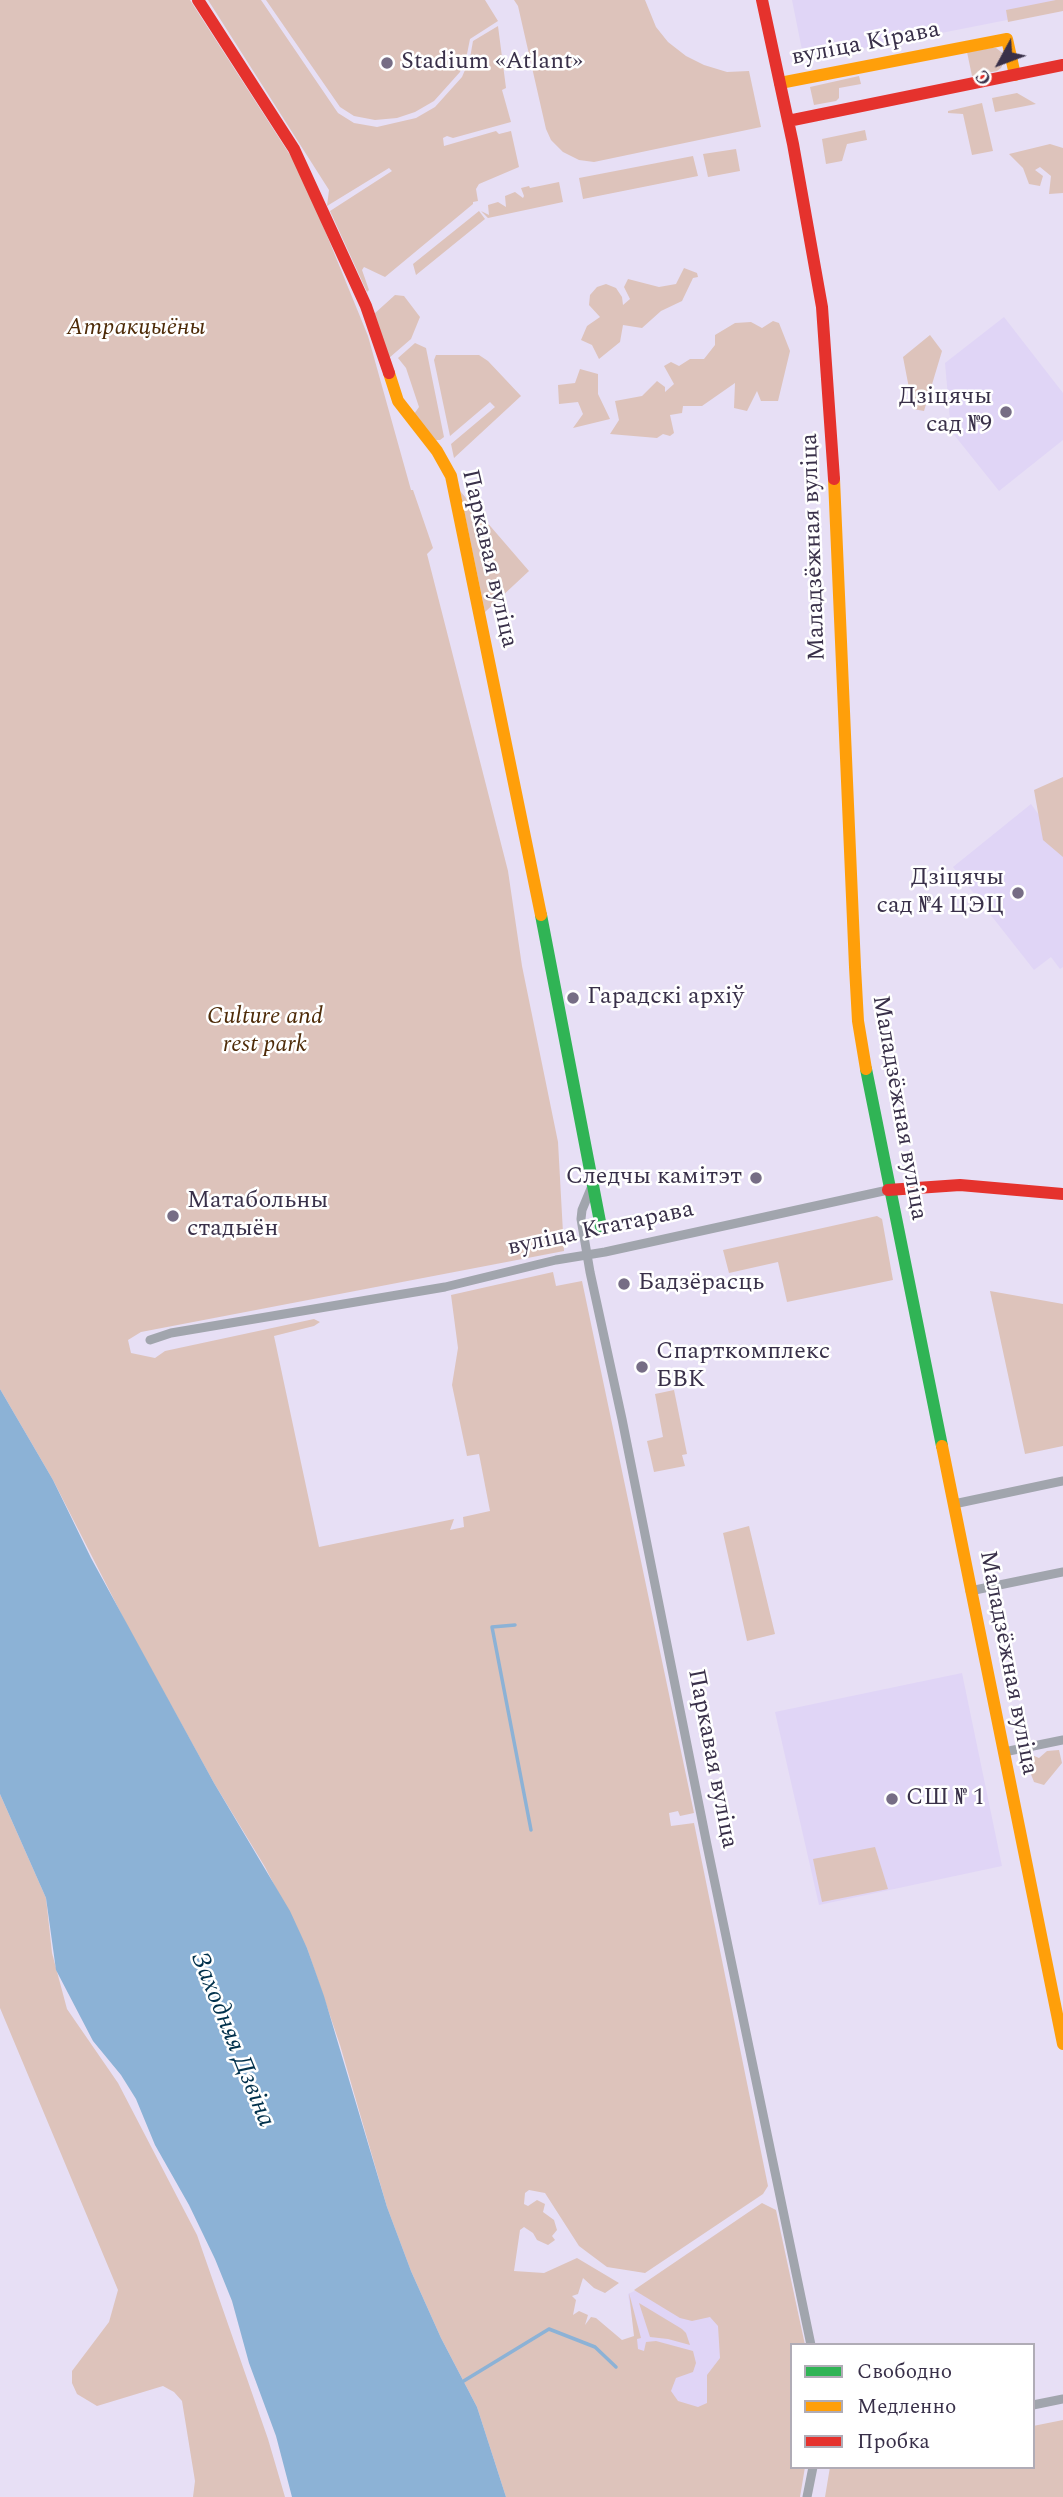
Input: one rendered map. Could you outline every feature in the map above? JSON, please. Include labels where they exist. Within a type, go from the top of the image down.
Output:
[{"type":"street","name":"Паркавая вуліца","points":[[198,0],[294,149],[366,306],[398,401],[437,451],[451,475],[584,1126],[601,1227]]},
{"type":"street","name":"Маладзёжная вуліца","points":[[762,0],[788,121],[822,307],[835,488],[858,1021],[888,1190],[1063,2044]]},
{"type":"street","name":"вуліца Кірава","points":[[780,83],[1007,39],[1015,75]]},
{"type":"street","points":[[788,121],[1063,65]]},
{"type":"street","name":"Паркавая вуліца","points":[[592,1183],[591,1192],[582,1210],[587,1255],[811,2343]]},
{"type":"street","name":"вуліца Ктатарава","points":[[150,1340],[171,1333],[446,1287],[556,1260],[888,1190],[960,1185],[1063,1194]]},
{"type":"street","points":[[954,1504],[1063,1481]]},
{"type":"street","points":[[970,1591],[1063,1572]]},
{"type":"street","points":[[1004,1752],[1063,1740]]},
{"type":"street","points":[[1035,2405],[1063,2399]]},
{"type":"street","points":[[807,2497],[813,2469]]},
{"type":"shaded area","points":[[792,0],[1063,0],[1063,9],[804,60]]},
{"type":"shaded area","name":"Дзіцячы сад №9","points":[[1004,317],[1063,393],[1063,440],[999,491],[951,431],[945,363]]},
{"type":"shaded area","name":"Дзіцячы сад №4 ЦЭЦ","points":[[1031,804],[1063,848],[1063,967],[1060,969],[1051,957],[1034,970],[953,867]]},
{"type":"shaded area","name":"СШ № 1","points":[[962,1673],[1002,1866],[819,1905],[775,1712]]},
{"type":"shaded area","points":[[678,2270],[730,2339],[725,2446],[652,2440],[628,2294]]},
{"type":"green space","points":[[0,0],[190,0],[301,172],[368,336],[411,490],[433,548],[427,554],[508,871],[522,966],[558,1142],[564,1251],[141,1332],[128,1340],[131,1353],[155,1358],[165,1351],[314,1319],[320,1322],[274,1336],[319,1547],[454,1519],[450,1530],[464,1527],[463,1517],[490,1511],[479,1454],[467,1456],[452,1385],[458,1348],[451,1295],[553,1272],[556,1286],[582,1281],[694,1813],[680,1816],[678,1811],[669,1813],[671,1826],[694,1823],[768,2186],[763,2194],[645,2273],[607,2267],[579,2246],[545,2193],[529,2190],[525,2193],[524,2204],[528,2206],[537,2200],[545,2204],[543,2212],[554,2220],[557,2230],[552,2236],[555,2240],[548,2245],[537,2240],[533,2233],[524,2227],[520,2230],[514,2271],[544,2273],[577,2258],[619,2283],[605,2293],[583,2278],[578,2294],[572,2296],[576,2300],[573,2315],[579,2311],[588,2315],[585,2325],[591,2317],[596,2318],[622,2340],[634,2336],[629,2293],[641,2338],[637,2339],[638,2349],[644,2351],[646,2342],[656,2341],[693,2351],[696,2363],[693,2372],[676,2378],[671,2391],[678,2401],[698,2407],[707,2403],[707,2375],[720,2358],[718,2326],[710,2317],[692,2321],[680,2318],[634,2290],[762,2203],[776,2210],[805,2343],[790,2343],[790,2469],[805,2469],[800,2497],[506,2497],[477,2407],[441,2338],[411,2271],[387,2207],[340,2045],[307,1948],[265,1867],[214,1783],[129,1629],[53,1480],[0,1389]]},
{"type":"green space","points":[[208,0],[261,0],[338,113],[354,123],[377,127],[416,118],[435,107],[462,77],[473,41],[498,26],[506,88],[502,90],[511,122],[453,138],[447,136],[443,138],[444,146],[496,131],[499,134],[511,131],[519,167],[479,184],[476,189],[478,201],[473,202],[385,277],[364,267],[362,270],[369,290],[367,292],[330,211],[392,171],[389,168],[327,206],[329,190]]},
{"type":"green space","name":"Stadium «Atlant»","points":[[266,0],[485,0],[498,21],[470,39],[460,72],[434,101],[397,118],[375,120],[354,116],[340,107]]},
{"type":"green space","points":[[514,0],[645,0],[656,27],[668,42],[686,56],[727,72],[749,71],[761,127],[594,162],[579,160],[563,152],[551,140],[546,129],[518,6]]},
{"type":"green space","points":[[1063,0],[1063,11],[1008,22],[1006,10]]},
{"type":"green space","points":[[991,48],[1004,54],[1005,60],[1001,68],[972,76],[967,52]]},
{"type":"green space","points":[[859,76],[861,84],[839,88],[839,98],[836,101],[814,105],[810,87]]},
{"type":"green space","points":[[1017,93],[1036,104],[995,112],[992,98]]},
{"type":"green space","points":[[982,103],[993,151],[972,155],[963,114],[948,111]]},
{"type":"green space","points":[[865,130],[867,140],[847,144],[842,161],[826,164],[822,139]]},
{"type":"green space","points":[[1050,144],[1063,148],[1063,193],[1049,194],[1051,176],[1040,167],[1035,170],[1043,176],[1040,186],[1029,184],[1023,168],[1009,154]]},
{"type":"green space","points":[[736,149],[740,171],[708,177],[703,154]]},
{"type":"green space","points":[[693,156],[698,176],[583,199],[579,178]]},
{"type":"green space","points":[[559,182],[563,202],[488,218],[481,211],[489,215],[488,205],[498,202],[506,207],[505,196],[515,192],[523,198],[521,188]]},
{"type":"green space","points":[[479,211],[485,219],[416,275],[413,264]]},
{"type":"green space","points":[[684,268],[697,273],[698,277],[693,278],[682,301],[661,311],[642,328],[623,325],[620,342],[599,359],[592,345],[581,340],[587,326],[600,317],[589,305],[590,295],[597,287],[606,284],[616,288],[622,297],[623,305],[630,299],[624,287],[628,279],[659,287],[676,284]]},
{"type":"green space","points":[[395,295],[404,296],[420,317],[411,339],[389,358],[374,314]]},
{"type":"green space","points":[[773,321],[779,323],[790,351],[778,401],[761,401],[757,391],[747,411],[734,408],[735,383],[702,406],[683,406],[682,413],[670,415],[674,433],[670,436],[663,434],[657,438],[610,434],[619,420],[615,401],[642,396],[657,381],[665,387],[665,392],[674,384],[664,366],[671,362],[679,366],[690,359],[704,359],[715,345],[715,335],[735,323],[751,322],[762,328]]},
{"type":"green space","points":[[930,335],[942,351],[924,411],[913,409],[903,357]]},
{"type":"green space","points":[[415,343],[426,348],[444,437],[440,440],[436,440],[414,414],[419,407],[406,368],[398,358]]},
{"type":"green space","points":[[436,355],[479,355],[521,396],[454,458],[451,444],[495,407],[490,402],[450,436],[434,360]]},
{"type":"green space","points":[[580,369],[598,374],[598,394],[610,419],[573,428],[583,414],[578,402],[559,404],[558,385],[575,383]]},
{"type":"green space","points":[[460,491],[529,571],[485,612]]},
{"type":"green space","points":[[1063,777],[1063,857],[1043,840],[1034,790]]},
{"type":"green space","points":[[877,1216],[882,1219],[893,1280],[787,1302],[778,1262],[729,1273],[723,1250]]},
{"type":"green space","points":[[990,1291],[1063,1304],[1063,1446],[1025,1454]]},
{"type":"green space","points":[[674,1390],[687,1454],[682,1455],[685,1466],[654,1472],[647,1441],[663,1437],[655,1394]]},
{"type":"green space","points":[[749,1526],[775,1634],[747,1641],[723,1533]]},
{"type":"green space","points":[[1059,1750],[1062,1763],[1044,1785],[1034,1782],[1025,1759],[1032,1755],[1039,1758],[1047,1751]]},
{"type":"green space","points":[[0,1794],[46,1898],[52,1953],[67,2009],[118,2083],[197,2235],[268,2439],[285,2497],[193,2497],[195,2481],[182,2401],[174,2392],[163,2386],[97,2406],[77,2394],[72,2383],[72,2371],[109,2322],[118,2290],[0,2008]]},
{"type":"green space","points":[[875,1847],[888,1889],[822,1902],[813,1859]]},
{"type":"green space","points":[[639,2303],[682,2329],[690,2345],[650,2337]]},
{"type":"green space","points":[[1063,2420],[1063,2497],[825,2497],[830,2469],[1035,2469],[1035,2426]]},
{"type":"water","name":"Заходняя Дзвіна","points":[[0,1389],[53,1480],[91,1558],[214,1783],[290,1911],[307,1948],[387,2207],[411,2271],[441,2338],[477,2407],[506,2497],[292,2497],[276,2436],[249,2363],[232,2301],[215,2259],[189,2205],[155,2145],[136,2099],[121,2075],[93,2041],[56,1970],[46,1898],[0,1794]]},
{"type":"waterway","points":[[515,1625],[492,1627],[531,1830]]},
{"type":"waterway","points":[[462,2382],[549,2329],[595,2347],[616,2367]]},
{"type":"traffic: fast","points":[[541,915],[601,1227]]},
{"type":"traffic: fast","points":[[866,1069],[942,1446]]},
{"type":"traffic: slow","points":[[780,83],[1007,39],[1015,75]]},
{"type":"traffic: slow","points":[[389,373],[398,401],[437,451],[451,476],[541,915]]},
{"type":"traffic: slow","points":[[834,479],[855,967],[858,1021],[866,1069]]},
{"type":"traffic: slow","points":[[942,1446],[1063,2044]]},
{"type":"traffic: jam","points":[[198,0],[294,149],[366,306],[389,373]]},
{"type":"traffic: jam","points":[[762,0],[793,144],[822,307],[834,479]]},
{"type":"traffic: jam","points":[[788,121],[1063,65]]},
{"type":"traffic: jam","points":[[888,1190],[960,1185],[1063,1194]]},
{"type":"place","name":"Stadium «Atlant»","points":[[387,63]]},
{"type":"place","name":"Дзіцячы сад №9","points":[[1006,412]]},
{"type":"place","name":"Дзіцячы сад №4 ЦЭЦ","points":[[1018,893]]},
{"type":"place","name":"Гарадскі архіў","points":[[573,998]]},
{"type":"place","name":"Следчы камітэт","points":[[756,1178]]},
{"type":"place","name":"Матабольны стадыён","points":[[173,1216]]},
{"type":"place","name":"Бадзёрасць","points":[[624,1284]]},
{"type":"place","name":"Спарткомплекс БВК","points":[[642,1367]]},
{"type":"place","name":"СШ № 1","points":[[892,1799]]},
{"type":"park label","name":"Атракцыёны","points":[[136,329]]},
{"type":"park label","name":"Culture and rest park","points":[[265,1032]]}]
